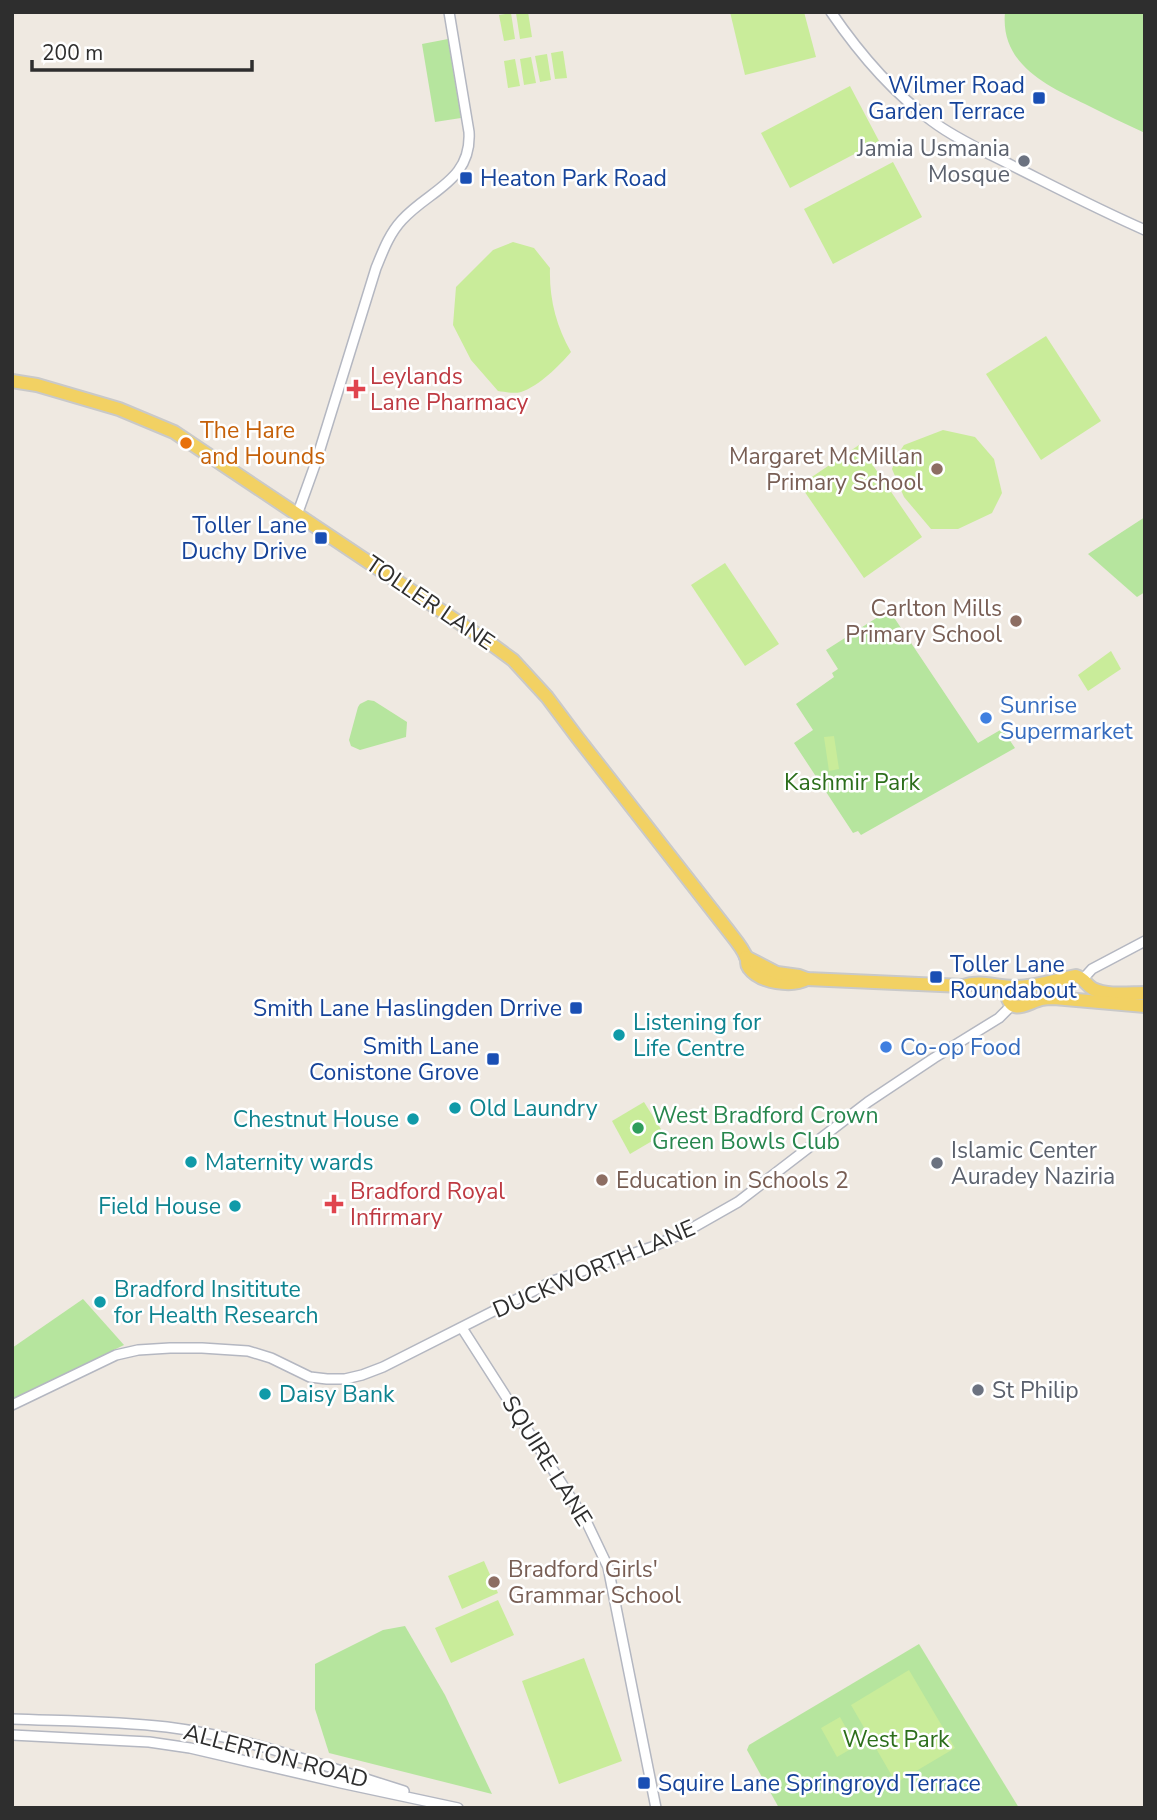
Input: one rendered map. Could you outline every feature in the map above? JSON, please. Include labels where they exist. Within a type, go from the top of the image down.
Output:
[{"type":"main road","name":"TOLLER LANE","points":[[12,381],[37,385],[120,409],[174,432],[441,609],[513,660],[547,696],[688,877],[746,957],[787,979],[799,976],[807,979],[963,986],[972,992],[1011,996],[1076,976],[1105,993],[1144,1000]]},
{"type":"main road","points":[[1077,1000],[1087,996],[1089,992],[1086,983]]},
{"type":"main road","name":"TOLLER LANE","points":[[1011,996],[1024,1006],[1045,998],[1144,1000]]},
{"type":"street","points":[[297,514],[324,438],[376,268],[388,240],[408,214],[453,178],[466,158],[469,132],[449,12]]},
{"type":"street","points":[[831,12],[861,53],[915,108],[933,122],[969,144],[1145,230]]},
{"type":"street","points":[[1086,983],[1092,969],[1145,941]]},
{"type":"street","name":"DUCKWORTH LANE","points":[[12,1405],[116,1355],[138,1350],[170,1348],[248,1351],[271,1358],[310,1377],[327,1379],[345,1379],[383,1367],[553,1281],[652,1247],[720,1213],[869,1102],[999,1018],[1011,996]]},
{"type":"street","name":"SQUIRE LANE","points":[[463,1328],[587,1523],[608,1567],[656,1808]]},
{"type":"street","name":"ALLERTON ROAD","points":[[12,1718],[168,1727],[212,1735],[317,1763],[456,1807]]},
{"type":"street","name":"ALLERTON ROAD","points":[[12,1735],[149,1742],[190,1748],[456,1807]]},
{"type":"green space","points":[[528,12],[532,37],[520,39],[516,13]]},
{"type":"green space","points":[[730,12],[804,12],[816,57],[745,75]]},
{"type":"green space","points":[[1005,12],[1145,12],[1145,133],[1055,89],[1028,70],[1010,46],[1005,30]]},
{"type":"green space","points":[[511,13],[515,39],[504,41],[499,15]]},
{"type":"green space","points":[[448,39],[461,118],[435,122],[422,44]]},
{"type":"green space","points":[[563,51],[567,78],[555,79],[551,53]]},
{"type":"green space","points":[[547,54],[551,80],[540,82],[535,56]]},
{"type":"green space","points":[[531,57],[536,83],[524,85],[520,59]]},
{"type":"green space","points":[[515,59],[520,86],[508,88],[504,61]]},
{"type":"green space","points":[[850,86],[879,141],[790,188],[761,133]]},
{"type":"green space","points":[[893,162],[922,217],[833,264],[804,209]]},
{"type":"green space","points":[[513,242],[534,248],[550,268],[554,312],[571,352],[542,380],[516,393],[498,391],[471,360],[453,325],[456,287],[493,250]]},
{"type":"green space","points":[[1046,336],[1101,421],[1041,460],[986,374]]},
{"type":"green space","points":[[943,430],[975,437],[994,459],[1002,493],[992,513],[958,529],[931,529],[904,497],[892,469],[904,445]]},
{"type":"green space","points":[[859,445],[922,537],[864,578],[800,485]]},
{"type":"green space","points":[[1145,517],[1145,592],[1137,597],[1088,554]]},
{"type":"green space","points":[[725,563],[779,644],[745,666],[691,585]]},
{"type":"green space","name":"Kashmir Park","points":[[889,610],[978,743],[1002,729],[1015,748],[861,835],[858,831],[853,833],[794,743],[813,730],[796,704],[834,677],[832,673],[838,669],[826,650]]},
{"type":"green space","points":[[1111,651],[1121,669],[1088,691],[1078,675]]},
{"type":"green space","points":[[368,700],[407,722],[406,737],[360,750],[351,746],[349,740],[358,707]]},
{"type":"green space","points":[[834,736],[839,769],[829,771],[824,737]]},
{"type":"green space","name":"West Bradford Crown Green Bowls Club","points":[[644,1102],[664,1134],[630,1154],[612,1121]]},
{"type":"green space","points":[[83,1299],[124,1345],[12,1400],[12,1348]]},
{"type":"green space","points":[[484,1561],[498,1593],[462,1609],[448,1576]]},
{"type":"green space","points":[[498,1600],[514,1635],[451,1663],[435,1628]]},
{"type":"green space","points":[[405,1626],[445,1695],[492,1794],[329,1753],[315,1709],[315,1664],[383,1630]]},
{"type":"green space","name":"West Park","points":[[919,1644],[1019,1808],[779,1808],[747,1750],[749,1745]]},
{"type":"green space","points":[[584,1658],[622,1761],[559,1784],[522,1681]]},
{"type":"green space","points":[[909,1670],[955,1748],[896,1783],[851,1705]]},
{"type":"green space","points":[[840,1717],[856,1746],[837,1757],[821,1728]]},
{"type":"place","name":"Wilmer Road Garden Terrace","points":[[1039,98]]},
{"type":"place","name":"Jamia Usmania Mosque","points":[[1024,161]]},
{"type":"place","name":"Heaton Park Road","points":[[466,178]]},
{"type":"place","name":"Leylands Lane Pharmacy","points":[[356,389]]},
{"type":"place","name":"The Hare and Hounds","points":[[186,443]]},
{"type":"place","name":"Margaret McMillan Primary School","points":[[937,469]]},
{"type":"place","name":"Toller Lane Duchy Drive","points":[[321,538]]},
{"type":"place","name":"Carlton Mills Primary School","points":[[1016,621]]},
{"type":"place","name":"Sunrise Supermarket","points":[[986,718]]},
{"type":"place","name":"Toller Lane Roundabout","points":[[936,977]]},
{"type":"place","name":"Smith Lane Haslingden Drrive","points":[[576,1008]]},
{"type":"place","name":"Listening for Life Centre","points":[[619,1035]]},
{"type":"place","name":"Co-op Food","points":[[886,1047]]},
{"type":"place","name":"Smith Lane Conistone Grove","points":[[493,1059]]},
{"type":"place","name":"Old Laundry","points":[[455,1108]]},
{"type":"place","name":"Chestnut House","points":[[413,1119]]},
{"type":"place","name":"West Bradford Crown Green Bowls Club","points":[[638,1128]]},
{"type":"place","name":"Maternity wards","points":[[191,1162]]},
{"type":"place","name":"Islamic Center Auradey Naziria","points":[[937,1163]]},
{"type":"place","name":"Education in Schools 2","points":[[602,1180]]},
{"type":"place","name":"Bradford Royal Infirmary","points":[[334,1204]]},
{"type":"place","name":"Field House","points":[[235,1206]]},
{"type":"place","name":"Bradford Insititute for Health Research","points":[[100,1302]]},
{"type":"place","name":"St Philip","points":[[978,1390]]},
{"type":"place","name":"Daisy Bank","points":[[265,1394]]},
{"type":"place","name":"Bradford Girls' Grammar School","points":[[494,1582]]},
{"type":"place","name":"Squire Lane Springroyd Terrace","points":[[644,1783]]}]
